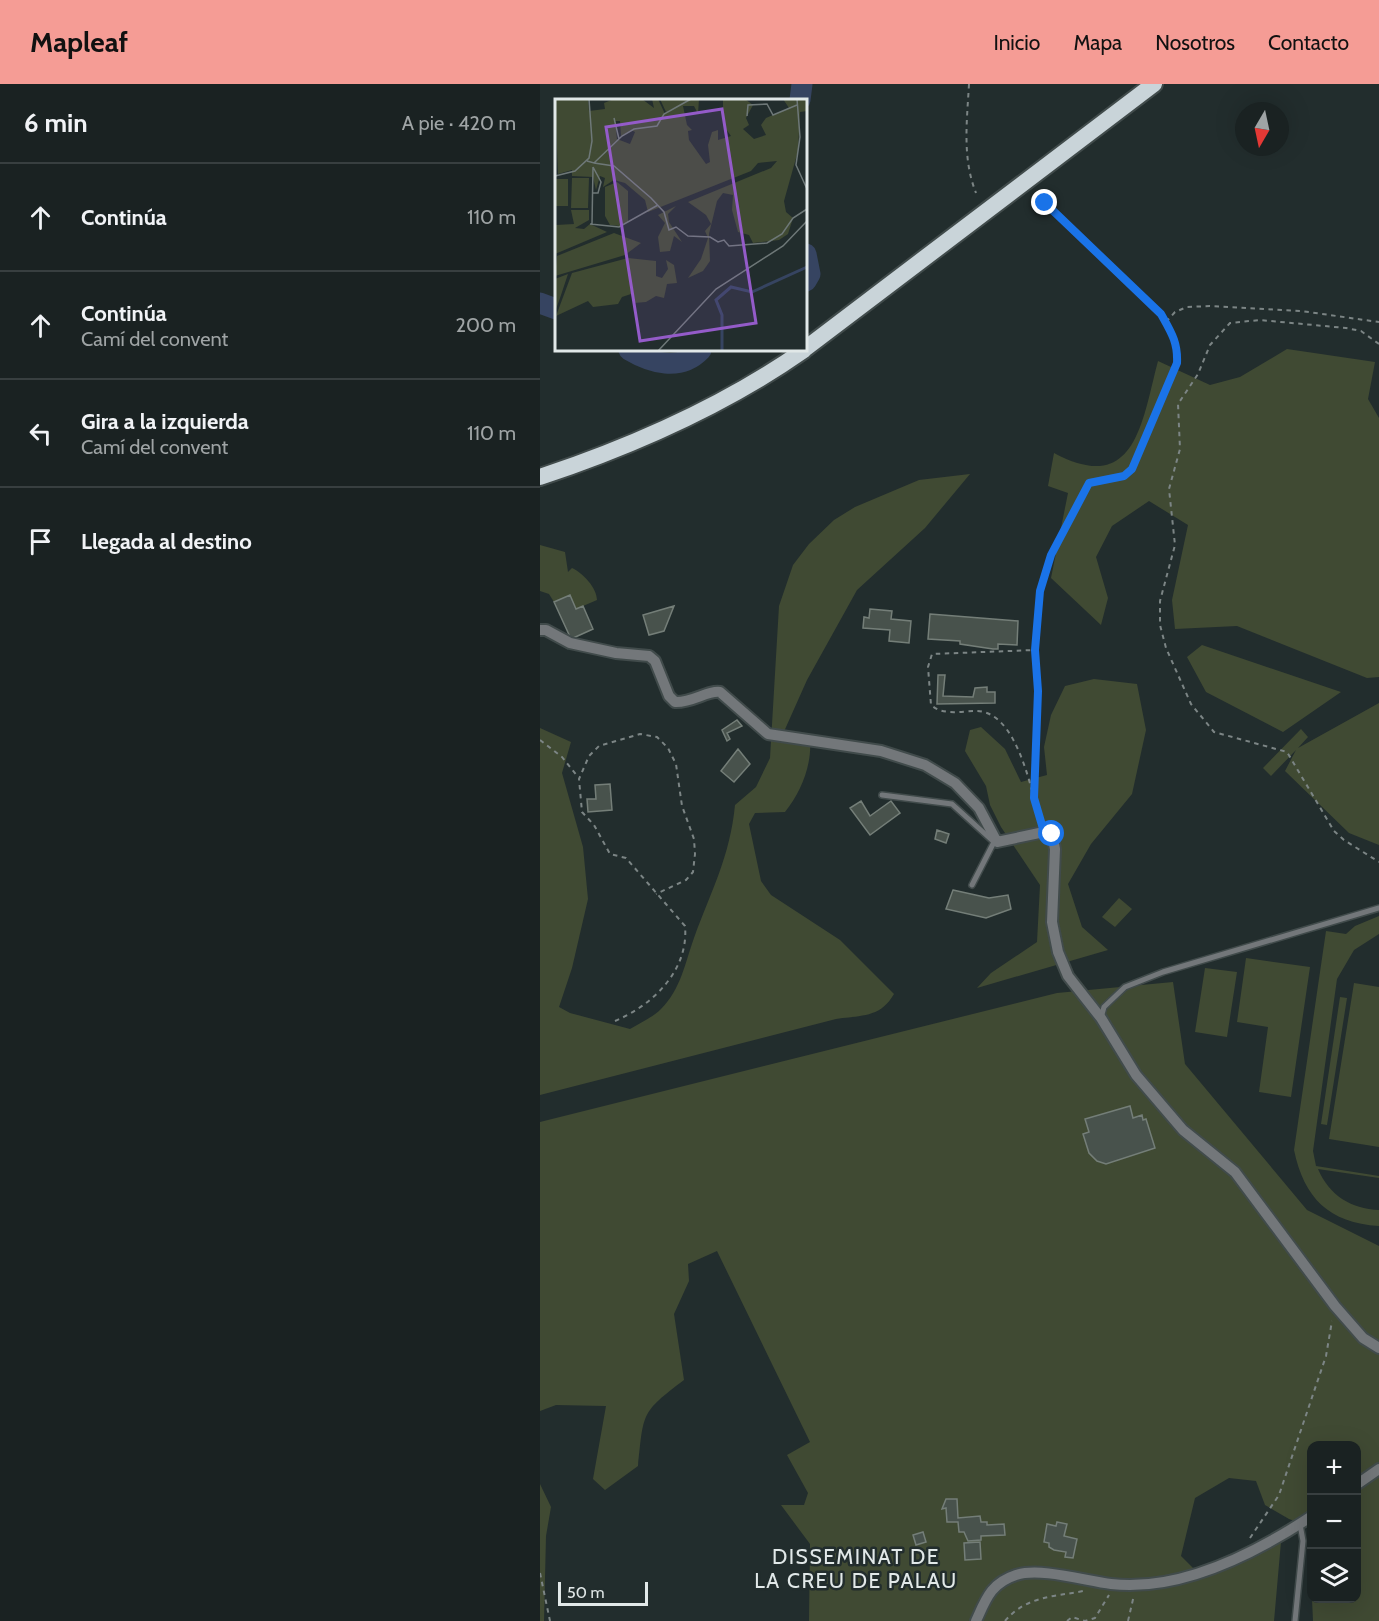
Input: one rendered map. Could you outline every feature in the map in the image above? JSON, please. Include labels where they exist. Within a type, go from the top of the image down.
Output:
[{"type":"highway","points":[[807,347],[1154,84]]},
{"type":"highway","points":[[540,477],[610,452],[694,415],[802,351]]},
{"type":"street","points":[[540,630],[546,630],[570,643],[616,653],[649,656],[655,661],[669,696],[675,702],[697,700],[715,691],[720,692],[768,734],[881,751],[925,765],[955,783],[979,808],[996,842],[1044,832],[1052,834],[1055,843],[1052,922],[1058,952],[1068,976],[1101,1018],[1136,1075],[1183,1130],[1235,1172],[1335,1306],[1359,1334],[1379,1348]]},
{"type":"street","points":[[1361,1482],[1379,1469]]},
{"type":"street","points":[[976,1621],[988,1593],[1000,1581],[1019,1574],[1068,1575],[1113,1584],[1179,1578],[1216,1568],[1275,1541],[1307,1519]]},
{"type":"lane","points":[[882,795],[952,804],[996,842],[972,885]]},
{"type":"lane","points":[[1101,1018],[1104,1007],[1125,987],[1163,972],[1379,908]]},
{"type":"lane","points":[[1295,1621],[1303,1541],[1300,1524]]},
{"type":"path","points":[[969,84],[966,137],[969,175],[976,193]]},
{"type":"path","points":[[1034,798],[1038,691],[1035,650],[1040,591],[1051,555],[1089,483],[1124,476],[1132,469],[1177,363],[1175,335],[1161,314],[1045,203]]},
{"type":"path","points":[[1166,323],[1175,312],[1187,307],[1210,306],[1301,311],[1379,322]]},
{"type":"path","points":[[1379,344],[1361,331],[1286,322],[1233,322],[1221,331],[1178,404],[1180,449],[1169,489],[1175,545],[1159,613],[1166,648],[1191,704],[1205,723],[1214,732],[1226,737],[1260,743],[1287,752],[1334,831],[1379,862]]},
{"type":"path","points":[[1035,650],[932,654],[928,665],[928,696],[934,708],[944,712],[988,713],[1006,727],[1017,747],[1044,832]]},
{"type":"path","points":[[579,779],[589,756],[599,746],[640,734],[657,737],[673,754],[686,820],[694,839],[695,865],[686,880],[656,894]]},
{"type":"path","points":[[540,740],[573,767],[579,779],[582,812],[594,825],[610,854],[626,858],[685,926],[684,948],[676,969],[665,985],[634,1012],[615,1021]]},
{"type":"path","points":[[1250,1538],[1279,1495],[1326,1356],[1335,1306]]},
{"type":"path","points":[[540,1573],[550,1621]]},
{"type":"path","points":[[1128,1621],[1136,1583]]},
{"type":"path","points":[[1066,1621],[1072,1617],[1085,1621],[1095,1618],[1113,1584]]},
{"type":"path","points":[[1005,1621],[1013,1611],[1042,1597],[1062,1597],[1089,1591]]},
{"type":"green space","points":[[1287,349],[1375,362],[1368,399],[1379,418],[1379,677],[1367,678],[1237,626],[1175,629],[1172,600],[1188,525],[1149,501],[1112,526],[1096,557],[1108,598],[1101,625],[1051,578],[1068,493],[1048,486],[1054,453],[1081,464],[1103,466],[1119,459],[1131,446],[1140,428],[1158,361],[1210,385],[1240,377]]},
{"type":"green space","points":[[970,474],[925,528],[857,590],[807,680],[782,736],[810,740],[807,768],[796,796],[785,812],[755,813],[749,824],[761,881],[771,895],[840,940],[894,994],[889,1002],[870,1014],[836,1019],[540,1095],[540,728],[571,742],[562,773],[583,847],[588,899],[572,968],[559,1007],[570,1013],[630,1029],[661,1009],[678,984],[724,858],[735,805],[756,787],[770,758],[779,606],[793,565],[809,544],[834,520],[855,507],[919,480]]},
{"type":"green space","points":[[540,545],[565,552],[568,572],[572,568],[585,577],[595,591],[597,600],[576,609],[570,596],[554,602],[549,594],[540,591]]},
{"type":"green space","points":[[1202,645],[1341,692],[1283,732],[1206,692],[1187,657]]},
{"type":"green space","points":[[1094,679],[1137,684],[1146,730],[1132,794],[1091,844],[1068,884],[1082,927],[1108,950],[977,988],[991,973],[1037,942],[1040,885],[1001,827],[990,805],[986,786],[965,751],[970,730],[981,727],[1005,749],[1021,782],[1047,775],[1044,747],[1051,715],[1065,686]]},
{"type":"green space","points":[[1379,703],[1379,845],[1349,833],[1285,771],[1296,750],[1271,776],[1263,768],[1301,729],[1308,737],[1298,748]]},
{"type":"green space","points":[[1119,898],[1132,909],[1115,927],[1102,917]]},
{"type":"green space","points":[[1379,916],[1379,934],[1354,950],[1337,979],[1313,1151],[1316,1166],[1379,1176],[1379,1178],[1318,1169],[1328,1186],[1342,1199],[1359,1207],[1379,1210],[1379,1226],[1346,1220],[1322,1205],[1304,1182],[1294,1150],[1326,931],[1346,934],[1355,926]]},
{"type":"green space","points":[[1246,958],[1310,967],[1291,1097],[1259,1092],[1268,1027],[1237,1022]]},
{"type":"green space","points":[[1205,968],[1237,972],[1227,1037],[1195,1032]]},
{"type":"green space","points":[[1173,982],[1185,1064],[1307,1210],[1379,1246],[1379,1621],[1313,1621],[1312,1603],[1361,1603],[1361,1441],[1307,1441],[1307,1526],[1289,1519],[1265,1505],[1256,1481],[1229,1478],[1195,1498],[1181,1556],[1200,1575],[1242,1562],[1281,1542],[1274,1621],[809,1621],[810,1544],[781,1505],[804,1505],[808,1493],[787,1455],[810,1442],[717,1251],[688,1264],[689,1281],[674,1314],[684,1380],[659,1400],[647,1416],[638,1466],[605,1490],[593,1479],[606,1406],[556,1405],[540,1411],[540,1122],[1057,993]]},
{"type":"green space","points":[[1354,983],[1379,987],[1379,1147],[1329,1139]]},
{"type":"green space","points":[[1340,997],[1347,998],[1327,1125],[1321,1124]]},
{"type":"green space","points":[[540,1484],[551,1507],[546,1536],[544,1621],[540,1621]]},
{"type":"building","points":[[570,595],[576,609],[583,606],[593,629],[571,639],[554,602]]},
{"type":"building","points":[[674,606],[664,631],[649,635],[643,615]]},
{"type":"building","points":[[870,609],[892,611],[891,619],[911,621],[909,643],[889,641],[890,630],[863,628],[864,617],[869,618]]},
{"type":"building","points":[[930,614],[1018,621],[1017,645],[998,644],[998,649],[993,649],[960,644],[960,641],[928,639]]},
{"type":"building","points":[[938,675],[945,675],[943,696],[973,697],[975,688],[987,687],[987,692],[995,692],[995,703],[937,704]]},
{"type":"building","points":[[737,720],[742,726],[727,733],[730,739],[727,741],[722,730]]},
{"type":"building","points":[[738,749],[750,764],[734,782],[721,771]]},
{"type":"building","points":[[610,784],[612,810],[588,812],[587,799],[596,799],[595,785]]},
{"type":"building","points":[[861,801],[870,816],[891,801],[900,813],[870,835],[850,808]]},
{"type":"building","points":[[937,830],[949,834],[946,843],[935,839]]},
{"type":"building","points":[[953,890],[989,898],[1008,895],[1011,909],[986,918],[946,909]]},
{"type":"building","points":[[1130,1106],[1133,1118],[1142,1115],[1143,1120],[1146,1119],[1155,1148],[1106,1164],[1097,1161],[1089,1153],[1083,1134],[1089,1132],[1085,1119]]},
{"type":"building","points":[[946,1499],[957,1499],[958,1518],[980,1516],[981,1522],[987,1522],[987,1525],[1004,1524],[1005,1535],[981,1536],[981,1540],[968,1541],[964,1532],[959,1532],[958,1522],[947,1522],[946,1508],[942,1509]]},
{"type":"building","points":[[1057,1522],[1067,1524],[1064,1536],[1077,1539],[1073,1558],[1065,1557],[1066,1552],[1054,1550],[1049,1547],[1049,1543],[1044,1542],[1047,1524],[1056,1526]]},
{"type":"building","points":[[923,1532],[926,1542],[916,1545],[913,1535]]},
{"type":"building","points":[[980,1542],[981,1559],[965,1560],[964,1543]]},
{"type":"waterway","points":[[800,99],[802,84]]},
{"type":"waterway","points":[[807,259],[810,274],[807,279]]},
{"type":"waterway","points":[[540,303],[555,309]]},
{"type":"waterway","points":[[631,351],[647,359],[665,363],[684,361],[700,351]]},
{"type":"district","name":"DISSEMINAT DE LA CREU DE PALAU","points":[[856,1569]]},
{"type":"route","points":[[1045,203],[1161,314],[1175,335],[1178,350],[1177,363],[1138,460],[1124,476],[1097,484],[1089,483],[1069,517],[1051,555],[1040,591],[1035,650],[1038,691],[1034,798],[1044,832],[1052,834]]}]
